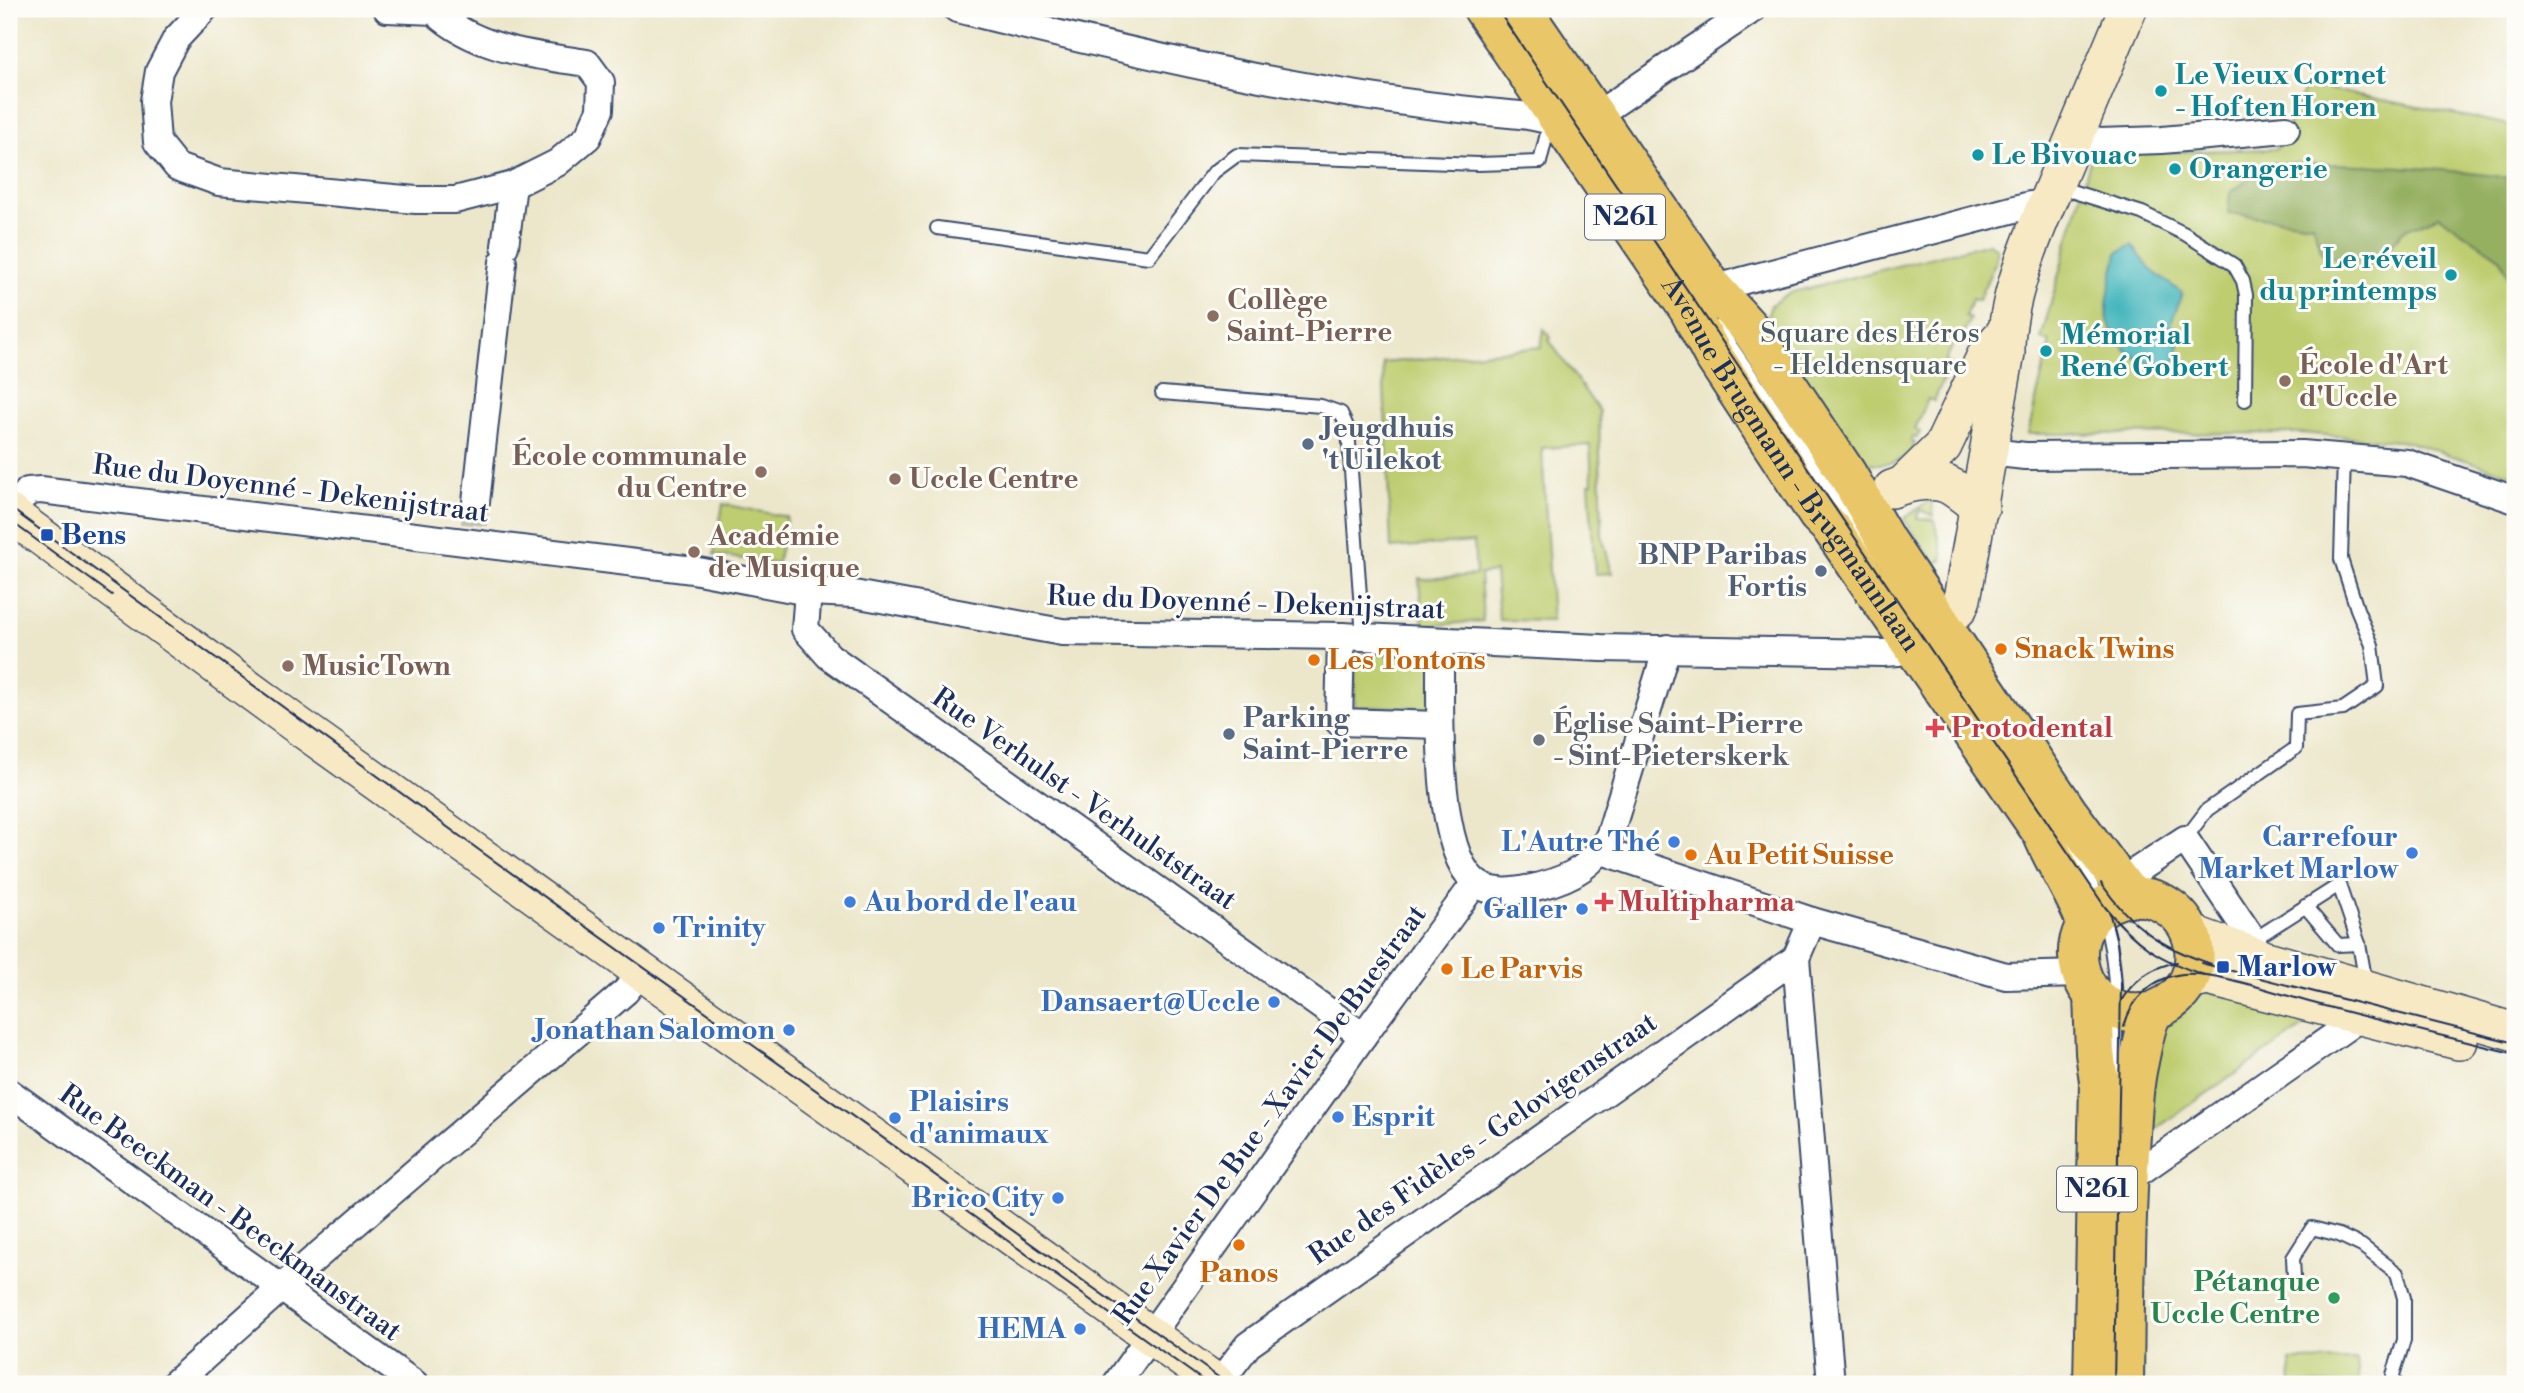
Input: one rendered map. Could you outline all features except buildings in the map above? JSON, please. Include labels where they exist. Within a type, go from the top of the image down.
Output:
[{"type":"main road","name":"Avenue Brugmann - Brugmannlaan","points":[[1483,9],[1574,122],[1699,297],[1713,355],[1818,515],[1848,516],[1926,633],[2074,893],[2111,903]]},
{"type":"main road","name":"Avenue Brugmann - Brugmannlaan","points":[[1522,9],[1574,122]]},
{"type":"main road","points":[[1926,633],[1958,609],[1962,599],[1990,452],[2006,353],[2006,332],[2025,262],[2048,198],[2128,9]]},
{"type":"main road","points":[[1848,516],[1904,484],[1943,446],[1987,353],[2006,332]]},
{"type":"main road","points":[[1904,484],[1933,481],[1951,486],[1980,508]]},
{"type":"main road","points":[[9,514],[293,722],[1218,1384]]},
{"type":"main road","name":"Avenue Brugmann - Brugmannlaan","points":[[1926,633],[2068,811],[2111,903]]},
{"type":"main road","points":[[2097,993],[2135,1014],[2155,1011],[2175,999],[2189,981],[2195,959],[2192,936],[2180,917],[2169,907],[2155,900],[2111,903]]},
{"type":"main road","name":"N261","points":[[2093,1384],[2099,1081],[2095,1053],[2097,993],[2078,953],[2111,903]]},
{"type":"main road","points":[[2192,936],[2255,948],[2365,1003],[2515,1056]]},
{"type":"main road","points":[[2189,981],[2208,977],[2515,1032]]},
{"type":"main road","name":"N261","points":[[2124,1384],[2128,1180],[2135,1081],[2144,1041],[2155,1011]]},
{"type":"street","points":[[204,9],[176,39],[159,71],[154,101],[157,142],[177,167],[219,182],[416,200],[455,200],[513,185],[557,163],[588,137],[600,110],[601,82],[587,63],[510,51],[450,25],[435,10],[387,9]]},
{"type":"street","points":[[957,9],[1085,41],[1292,85],[1478,113],[1522,115],[1574,122],[1753,9]]},
{"type":"street","points":[[2075,135],[2099,142],[2287,130]]},
{"type":"street","points":[[474,523],[513,185]]},
{"type":"street","points":[[1699,297],[2048,198]]},
{"type":"street","points":[[1990,452],[2025,456],[2302,454],[2344,457],[2407,463],[2515,500]]},
{"type":"street","name":"Rue du Doyenné - Dekenijstraat","points":[[9,514],[28,491],[41,490],[474,523],[808,592],[854,594],[1062,632],[1352,636],[1440,642],[1894,653],[1926,633]]},
{"type":"street","name":"Rue Verhulst - Verhulststraat","points":[[808,592],[805,629],[829,656],[1363,1036]]},
{"type":"street","points":[[1352,636],[1339,722],[1440,725]]},
{"type":"street","points":[[1440,642],[1440,725],[1445,803],[1452,842],[1461,865],[1475,883],[1498,891],[1521,891],[1557,882],[1583,869],[1602,851],[1610,834],[1667,648]]},
{"type":"street","points":[[2111,903],[2185,839],[2255,948]]},
{"type":"street","points":[[1602,851],[1812,920],[2006,976],[2097,993]]},
{"type":"street","name":"Rue Xavier De Bue - Xavier De Buestraat","points":[[1116,1384],[1475,883]]},
{"type":"street","points":[[1812,920],[1796,958],[1831,1384]]},
{"type":"street","name":"Rue des Fidèles - Gelovigenstraat","points":[[1218,1384],[1248,1345],[1796,958]]},
{"type":"street","points":[[174,1384],[282,1287],[626,991],[642,971]]},
{"type":"street","points":[[2128,1180],[2365,1003]]},
{"type":"street","name":"Rue Beeckman - Beeckmanstraat","points":[[9,1092],[415,1384]]},
{"type":"lane","points":[[937,228],[1149,257],[1214,172],[1237,155],[1478,164],[1540,162],[1574,122]]},
{"type":"lane","points":[[2048,198],[2101,202],[2143,213],[2185,234],[2234,265],[2243,281],[2246,295],[2245,400]]},
{"type":"lane","points":[[1162,393],[1321,406],[1341,413],[1348,429],[1352,636]]},
{"type":"lane","points":[[2185,839],[2207,810],[2296,748],[2297,714],[2343,709],[2377,686],[2372,645],[2341,559],[2344,457]]},
{"type":"lane","points":[[1848,516],[1878,563]]},
{"type":"lane","points":[[2062,834],[2087,874],[2111,903]]},
{"type":"lane","points":[[2255,948],[2305,906],[2339,885],[2359,944],[2365,1003]]},
{"type":"lane","points":[[2305,906],[2338,945],[2359,944]]},
{"type":"lane","points":[[2097,993],[2116,1051],[2115,1091]]},
{"type":"lane","points":[[2294,1278],[2293,1258],[2312,1228],[2339,1235],[2362,1247],[2397,1273],[2404,1298],[2404,1340],[2394,1380]]},
{"type":"green space","points":[[2307,85],[2515,126],[2515,476],[2409,442],[2300,433],[2028,434],[2050,341],[2041,339],[2092,154],[2277,149]]},
{"type":"green space","points":[[2270,163],[2424,168],[2515,179],[2515,295],[2501,259],[2439,216],[2403,231],[2376,265],[2323,255],[2312,224],[2228,213],[2230,193]]},
{"type":"green space","name":"Square des Héros - Heldensquare","points":[[1989,243],[1997,249],[1995,263],[1978,301],[1972,299],[1965,316],[1970,319],[1963,334],[1958,333],[1945,362],[1950,364],[1934,401],[1928,399],[1915,429],[1920,432],[1911,442],[1915,443],[1904,457],[1889,463],[1872,463],[1855,458],[1766,320],[1771,305],[1789,293]]},
{"type":"green space","points":[[1544,329],[1599,411],[1602,535],[1612,573],[1595,574],[1589,484],[1592,483],[1590,445],[1542,448],[1552,621],[1499,620],[1495,572],[1480,574],[1483,621],[1423,626],[1419,578],[1476,575],[1474,542],[1391,548],[1383,363],[1541,347]]},
{"type":"green space","points":[[1931,499],[1934,516],[1920,510],[1917,518],[1935,520],[1943,556],[1942,560],[1935,563],[1904,519]]},
{"type":"green space","points":[[723,504],[787,517],[777,564],[714,555]]},
{"type":"green space","points":[[1355,654],[1448,656],[1449,708],[1355,707]]},
{"type":"green space","points":[[2196,989],[2316,1013],[2301,1028],[2138,1141],[2158,1029]]},
{"type":"green space","points":[[2357,1360],[2359,1384],[2291,1384],[2290,1361]]},
{"type":"water","points":[[2132,245],[2151,270],[2182,293],[2171,324],[2180,338],[2176,360],[2165,364],[2153,364],[2131,354],[2114,336],[2109,325],[2108,298],[2117,253]]},
{"type":"tunnel","points":[[474,525],[476,502]]},
{"type":"tram line","points":[[1497,9],[2105,907],[2127,931],[2149,949],[2161,957],[2204,975]]},
{"type":"tram line","points":[[9,507],[479,850],[1228,1384]]},
{"type":"tram line","points":[[9,520],[112,595]]},
{"type":"tram line","points":[[2101,883],[2124,912],[2148,934],[2162,943],[2211,964]]},
{"type":"tram line","points":[[2110,915],[2117,942],[2121,985],[2114,1384]]},
{"type":"tram line","points":[[2120,1003],[2130,988],[2143,976],[2159,967],[2177,962]]},
{"type":"tram line","points":[[2201,963],[2515,1043]]},
{"type":"tram line","points":[[2124,1027],[2132,1007],[2153,985],[2172,976],[2197,974],[2230,979],[2338,1010],[2515,1054]]},
{"type":"tram line","points":[[966,1211],[1208,1384]]},
{"type":"place","name":"Le Vieux Cornet - Hof ten Horen","points":[[2161,91]]},
{"type":"place","name":"Le Bivouac","points":[[1978,155]]},
{"type":"place","name":"Orangerie","points":[[2175,169]]},
{"type":"place","name":"Le réveil du printemps","points":[[2451,275]]},
{"type":"place","name":"Collège Saint-Pierre","points":[[1213,316]]},
{"type":"place","name":"Mémorial René Gobert","points":[[2046,351]]},
{"type":"place","name":"École d'Art d'Uccle","points":[[2285,381]]},
{"type":"place","name":"Jeugdhuis 't Uilekot","points":[[1308,444]]},
{"type":"place","name":"École communale du Centre","points":[[761,472]]},
{"type":"place","name":"Uccle Centre","points":[[895,479]]},
{"type":"place","name":"Bens","points":[[47,535]]},
{"type":"place","name":"Académie de Musique","points":[[694,552]]},
{"type":"place","name":"BNP Paribas Fortis","points":[[1821,571]]},
{"type":"place","name":"Snack Twins","points":[[2001,649]]},
{"type":"place","name":"Les Tontons","points":[[1314,660]]},
{"type":"place","name":"MusicTown","points":[[288,666]]},
{"type":"place","name":"Protodental","points":[[1935,728]]},
{"type":"place","name":"Parking Saint-Pierre","points":[[1229,734]]},
{"type":"place","name":"Église Saint-Pierre - Sint-Pieterskerk","points":[[1539,740]]},
{"type":"place","name":"L'Autre Thé","points":[[1674,842]]},
{"type":"place","name":"Carrefour Market Marlow","points":[[2412,853]]},
{"type":"place","name":"Au Petit Suisse","points":[[1691,855]]},
{"type":"place","name":"Au bord de l'eau","points":[[850,902]]},
{"type":"place","name":"Multipharma","points":[[1604,902]]},
{"type":"place","name":"Galler","points":[[1582,909]]},
{"type":"place","name":"Trinity","points":[[659,928]]},
{"type":"place","name":"Marlow","points":[[2223,967]]},
{"type":"place","name":"Le Parvis","points":[[1447,969]]},
{"type":"place","name":"Dansaert@Uccle","points":[[1274,1002]]},
{"type":"place","name":"Jonathan Salomon","points":[[789,1030]]},
{"type":"place","name":"Esprit","points":[[1338,1117]]},
{"type":"place","name":"Plaisirs d'animaux","points":[[895,1118]]},
{"type":"place","name":"Brico City","points":[[1058,1198]]},
{"type":"place","name":"Panos","points":[[1239,1245]]},
{"type":"place","name":"Pétanque Uccle Centre","points":[[2334,1298]]},
{"type":"place","name":"HEMA","points":[[1080,1329]]}]
